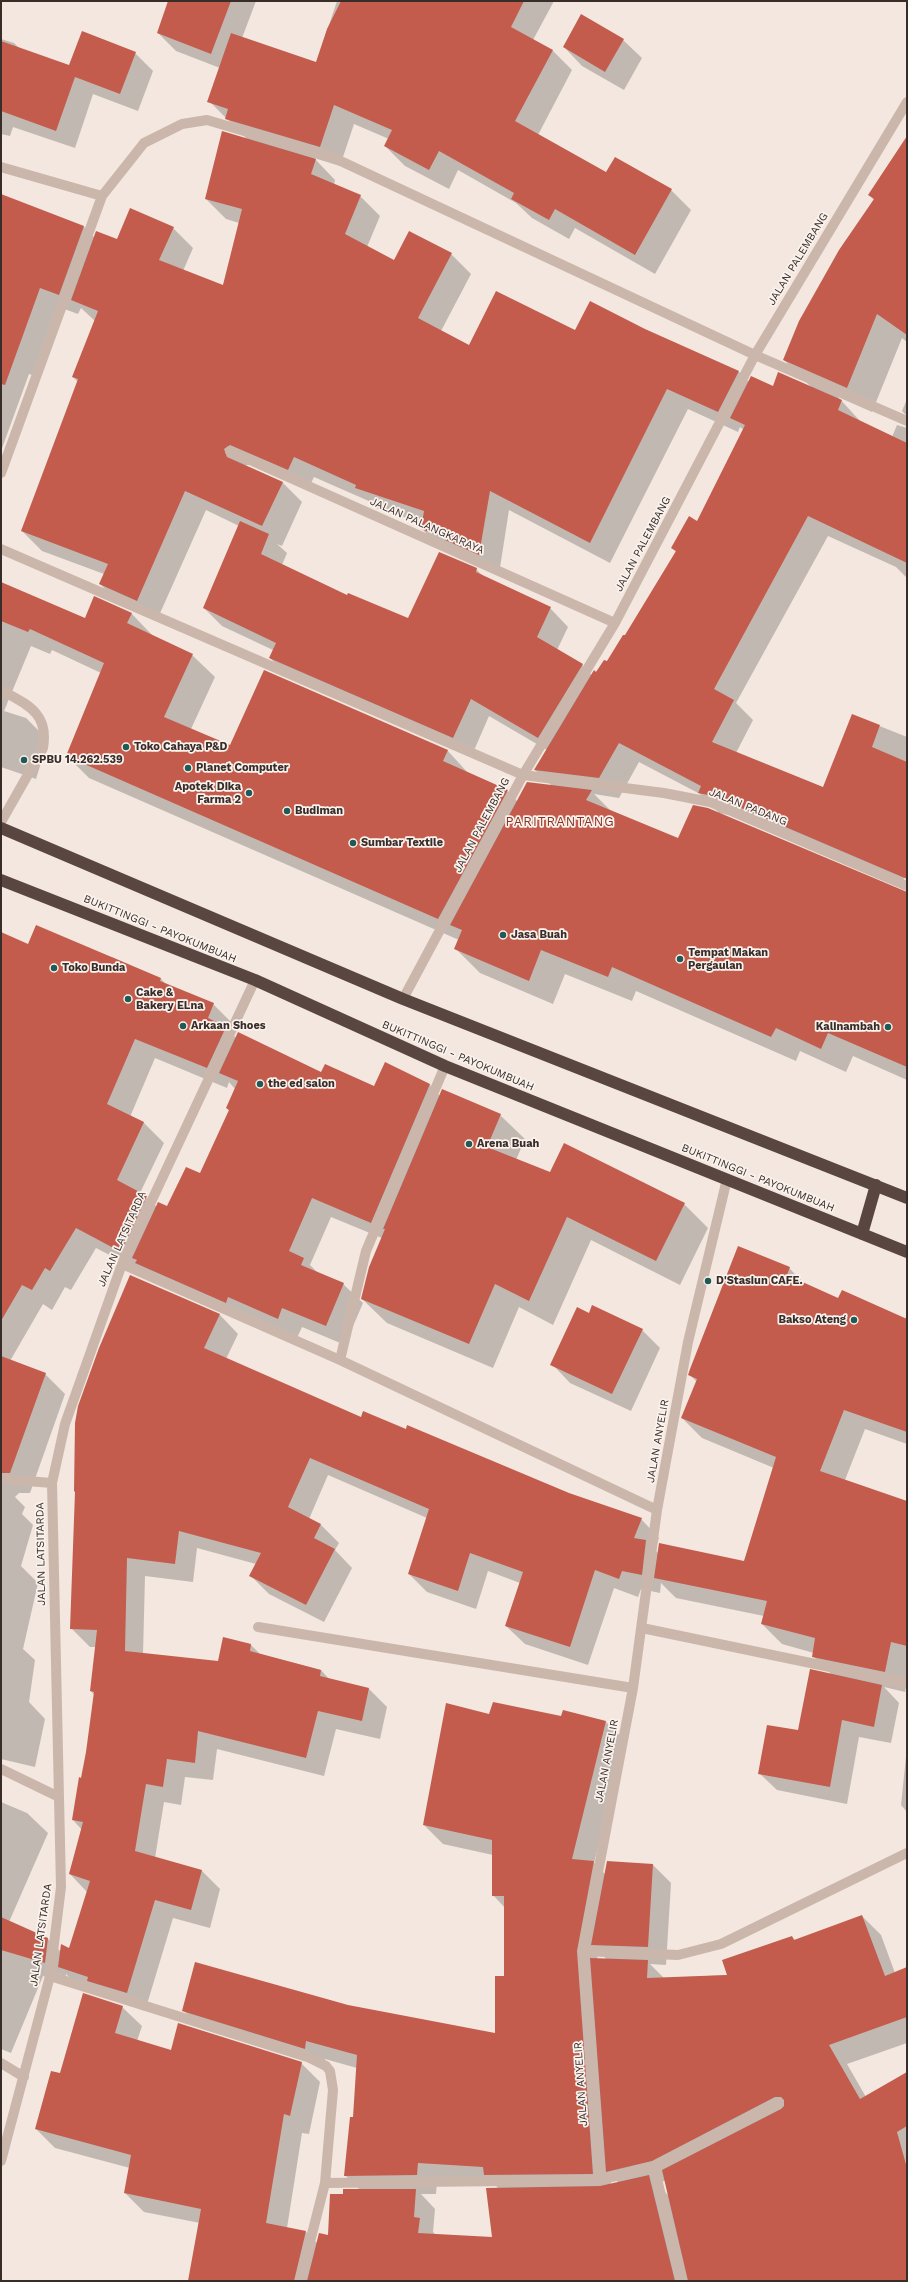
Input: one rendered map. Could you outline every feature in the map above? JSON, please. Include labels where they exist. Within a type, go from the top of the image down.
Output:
[{"type":"highway","points":[[1,828],[403,999],[907,1198]]},
{"type":"highway","name":"BUKITTINGGI - PAYOKUMBUAH","points":[[1,880],[255,980],[445,1066],[907,1252]]},
{"type":"highway","points":[[862,1234],[876,1185]]},
{"type":"street","name":"JALAN PALEMBANG","points":[[403,999],[523,775],[615,623],[755,355],[907,102]]},
{"type":"street","points":[[1,473],[102,196],[144,143],[182,124],[207,120],[332,157],[755,355],[907,421]]},
{"type":"street","points":[[1,167],[102,196]]},
{"type":"street","name":"JALAN PALANGKARAYA","points":[[230,451],[615,623]]},
{"type":"street","name":"JALAN PADANG","points":[[1,549],[523,775],[664,793],[710,802],[907,886]]},
{"type":"street","points":[[1,690],[32,708],[42,722],[45,735],[43,748],[1,822]]},
{"type":"street","name":"JALAN LATSITARDA","points":[[1,2161],[50,1976],[61,1887],[52,1483],[65,1424],[122,1264],[255,980]]},
{"type":"street","points":[[340,1360],[366,1251],[445,1066]]},
{"type":"street","name":"JALAN ANYELIR","points":[[600,2180],[583,1952],[633,1688],[657,1510],[688,1342],[727,1180]]},
{"type":"street","points":[[122,1264],[340,1360],[657,1510]]},
{"type":"street","points":[[1,1479],[52,1483]]},
{"type":"street","points":[[258,1627],[633,1688]]},
{"type":"street","points":[[642,1628],[907,1683]]},
{"type":"street","points":[[1,1769],[58,1797]]},
{"type":"street","points":[[583,1952],[678,1955],[721,1944],[907,1853]]},
{"type":"street","points":[[50,1976],[308,2057],[326,2066],[330,2071],[333,2090],[325,2183],[300,2281]]},
{"type":"street","points":[[1,2063],[24,2077]]},
{"type":"street","points":[[325,2183],[600,2180],[654,2166],[778,2103]]},
{"type":"street","points":[[654,2166],[682,2281]]},
{"type":"building","points":[[168,1],[231,1],[211,54],[157,33]]},
{"type":"building","points":[[341,1],[524,1],[511,27],[553,50],[515,121],[606,172],[615,157],[672,189],[635,255],[555,209],[549,220],[511,199],[514,193],[439,151],[429,170],[384,146],[392,130],[334,105],[320,147],[225,119],[228,109],[207,102],[231,33],[316,62],[327,29]]},
{"type":"building","points":[[581,14],[624,39],[605,72],[563,47]]},
{"type":"building","points":[[82,31],[136,52],[120,94],[75,77],[56,131],[1,111],[1,41],[69,65]]},
{"type":"building","points":[[222,131],[316,159],[311,174],[361,195],[345,234],[394,260],[409,231],[452,253],[418,318],[469,345],[496,291],[575,330],[590,301],[645,329],[739,371],[718,412],[667,389],[590,543],[490,491],[479,555],[445,540],[445,538],[421,529],[424,511],[355,488],[356,485],[294,457],[288,470],[230,445],[224,449],[227,457],[283,482],[262,526],[185,491],[137,601],[99,584],[108,564],[21,531],[78,379],[72,377],[98,311],[71,300],[96,231],[117,239],[130,208],[174,227],[159,260],[223,285],[242,209],[205,199]]},
{"type":"building","points":[[907,136],[907,335],[877,314],[847,388],[783,360],[799,321],[839,250],[874,199],[868,195]]},
{"type":"building","points":[[1,194],[84,226],[59,295],[40,288],[5,385],[1,384]]},
{"type":"building","points":[[778,372],[842,400],[838,410],[907,443],[907,563],[808,516],[714,689],[734,700],[712,742],[823,787],[852,714],[880,725],[872,747],[907,762],[907,879],[713,796],[698,793],[701,786],[619,743],[599,778],[534,770],[594,670],[596,672],[604,660],[607,661],[623,635],[625,635],[676,551],[671,548],[689,516],[697,521],[745,425],[730,418],[751,376],[773,386]]},
{"type":"building","points":[[240,521],[269,534],[261,554],[347,595],[348,593],[408,618],[439,552],[477,568],[476,572],[551,607],[537,637],[583,664],[538,738],[471,699],[453,738],[269,658],[276,643],[203,608]]},
{"type":"building","points":[[1,582],[85,618],[94,596],[132,613],[127,623],[193,654],[164,717],[230,745],[264,670],[448,750],[443,761],[508,790],[438,919],[66,756],[104,663],[30,629],[28,632],[1,621]]},
{"type":"building","points":[[527,782],[592,790],[586,800],[678,838],[693,805],[708,808],[907,892],[907,1067],[828,1033],[821,1049],[776,1028],[771,1037],[612,967],[608,977],[541,950],[529,981],[454,949],[462,930],[450,925]]},
{"type":"building","points":[[36,925],[161,978],[160,981],[214,1003],[208,1018],[226,1027],[207,1068],[135,1039],[107,1104],[144,1122],[117,1180],[147,1196],[121,1252],[76,1228],[50,1271],[45,1268],[32,1290],[22,1285],[1,1321],[1,932],[28,944]]},
{"type":"building","points":[[238,1032],[321,1072],[325,1064],[374,1086],[385,1062],[430,1084],[371,1223],[312,1198],[289,1251],[304,1258],[301,1265],[344,1283],[326,1326],[282,1308],[278,1319],[228,1297],[226,1303],[135,1263],[137,1260],[132,1258],[158,1202],[167,1206],[186,1167],[200,1173],[229,1110],[226,1108],[238,1081],[219,1073]]},
{"type":"building","points":[[442,1089],[501,1114],[487,1147],[550,1172],[564,1143],[685,1203],[656,1261],[567,1217],[529,1301],[495,1284],[469,1344],[361,1299],[369,1267],[385,1229],[383,1229]]},
{"type":"building","points":[[738,1246],[790,1267],[787,1275],[838,1298],[842,1290],[907,1319],[907,1432],[844,1410],[820,1471],[907,1501],[907,1646],[891,1642],[885,1672],[812,1657],[815,1638],[761,1624],[767,1601],[654,1578],[659,1543],[744,1561],[776,1457],[681,1418],[697,1379],[688,1375]]},
{"type":"building","points":[[130,1275],[220,1314],[204,1348],[361,1417],[363,1411],[406,1429],[407,1425],[569,1493],[642,1518],[634,1538],[646,1540],[642,1575],[622,1571],[619,1579],[595,1570],[570,1647],[505,1626],[523,1572],[470,1553],[458,1591],[408,1574],[429,1509],[310,1458],[288,1507],[321,1524],[314,1538],[335,1549],[306,1605],[249,1576],[261,1553],[179,1531],[175,1564],[127,1558],[125,1651],[218,1661],[223,1637],[251,1644],[250,1651],[321,1670],[320,1676],[369,1688],[362,1721],[318,1711],[306,1758],[198,1731],[195,1763],[167,1759],[163,1787],[146,1784],[135,1851],[202,1870],[191,1910],[155,1900],[127,1993],[87,1981],[88,1977],[58,1967],[61,1944],[69,1948],[90,1881],[69,1874],[83,1822],[72,1820],[79,1777],[81,1778],[86,1752],[94,1692],[90,1691],[97,1630],[70,1629],[75,1492],[75,1423],[78,1406],[99,1348]]},
{"type":"building","points":[[592,1305],[643,1329],[612,1394],[550,1365],[577,1307],[589,1313]]},
{"type":"building","points":[[1,1356],[46,1373],[10,1473],[1,1473]]},
{"type":"building","points":[[810,1669],[882,1685],[874,1727],[842,1720],[830,1787],[758,1774],[767,1725],[798,1730]]},
{"type":"building","points":[[493,1702],[561,1716],[563,1710],[606,1721],[572,1859],[594,1861],[577,1951],[593,2174],[484,2175],[483,2167],[418,2163],[417,2175],[344,2176],[350,2117],[353,2117],[357,2055],[306,2041],[305,2049],[182,2011],[195,1962],[348,2005],[495,2033],[495,1976],[504,1976],[504,1896],[492,1896],[492,1840],[423,1825],[446,1703],[489,1714]]},
{"type":"building","points":[[607,1861],[653,1864],[648,1947],[591,1945]]},
{"type":"building","points":[[862,1915],[885,1976],[907,1967],[907,2017],[829,2045],[860,2099],[907,2072],[907,2126],[897,2132],[907,2168],[907,2281],[688,2281],[662,2170],[781,2109],[784,2106],[784,2100],[781,2097],[775,2097],[652,2161],[606,2172],[590,1958],[648,1960],[647,1978],[727,1975],[722,1960],[792,1936],[794,1940]]},
{"type":"building","points":[[1,1917],[48,1938],[45,1963],[1,1950]]},
{"type":"building","points":[[83,1993],[123,2006],[115,2033],[171,2050],[178,2023],[302,2062],[290,2116],[284,2114],[266,2223],[306,2231],[294,2281],[188,2281],[201,2209],[124,2193],[131,2155],[35,2129],[51,2071],[60,2073]]},
{"type":"building","points":[[649,2175],[675,2281],[307,2281],[319,2233],[328,2235],[330,2194],[343,2194],[343,2189],[416,2189],[414,2217],[420,2218],[418,2233],[492,2237],[486,2188],[600,2186]]},
{"type":"place","name":"Toko Cahaya P&D","points":[[126,747]]},
{"type":"place","name":"SPBU 14.262.539","points":[[24,760]]},
{"type":"place","name":"Planet Computer","points":[[188,768]]},
{"type":"place","name":"Apotek Dika Farma 2","points":[[249,793]]},
{"type":"place","name":"Budiman","points":[[287,811]]},
{"type":"place","name":"Sumbar Textile","points":[[353,843]]},
{"type":"place","name":"Jasa Buah","points":[[503,935]]},
{"type":"place","name":"Tempat Makan Pergaulan","points":[[680,959]]},
{"type":"place","name":"Toko Bunda","points":[[54,968]]},
{"type":"place","name":"Cake & Bakery ELna","points":[[128,999]]},
{"type":"place","name":"Arkaan Shoes","points":[[183,1026]]},
{"type":"place","name":"Kalinambah","points":[[888,1027]]},
{"type":"place","name":"the ed salon","points":[[260,1084]]},
{"type":"place","name":"Arena Buah","points":[[469,1144]]},
{"type":"place","name":"D'Stasiun CAFE.","points":[[708,1281]]},
{"type":"place","name":"Bakso Ateng","points":[[854,1320]]},
{"type":"district","name":"PARITRANTANG","points":[[560,822]]}]
